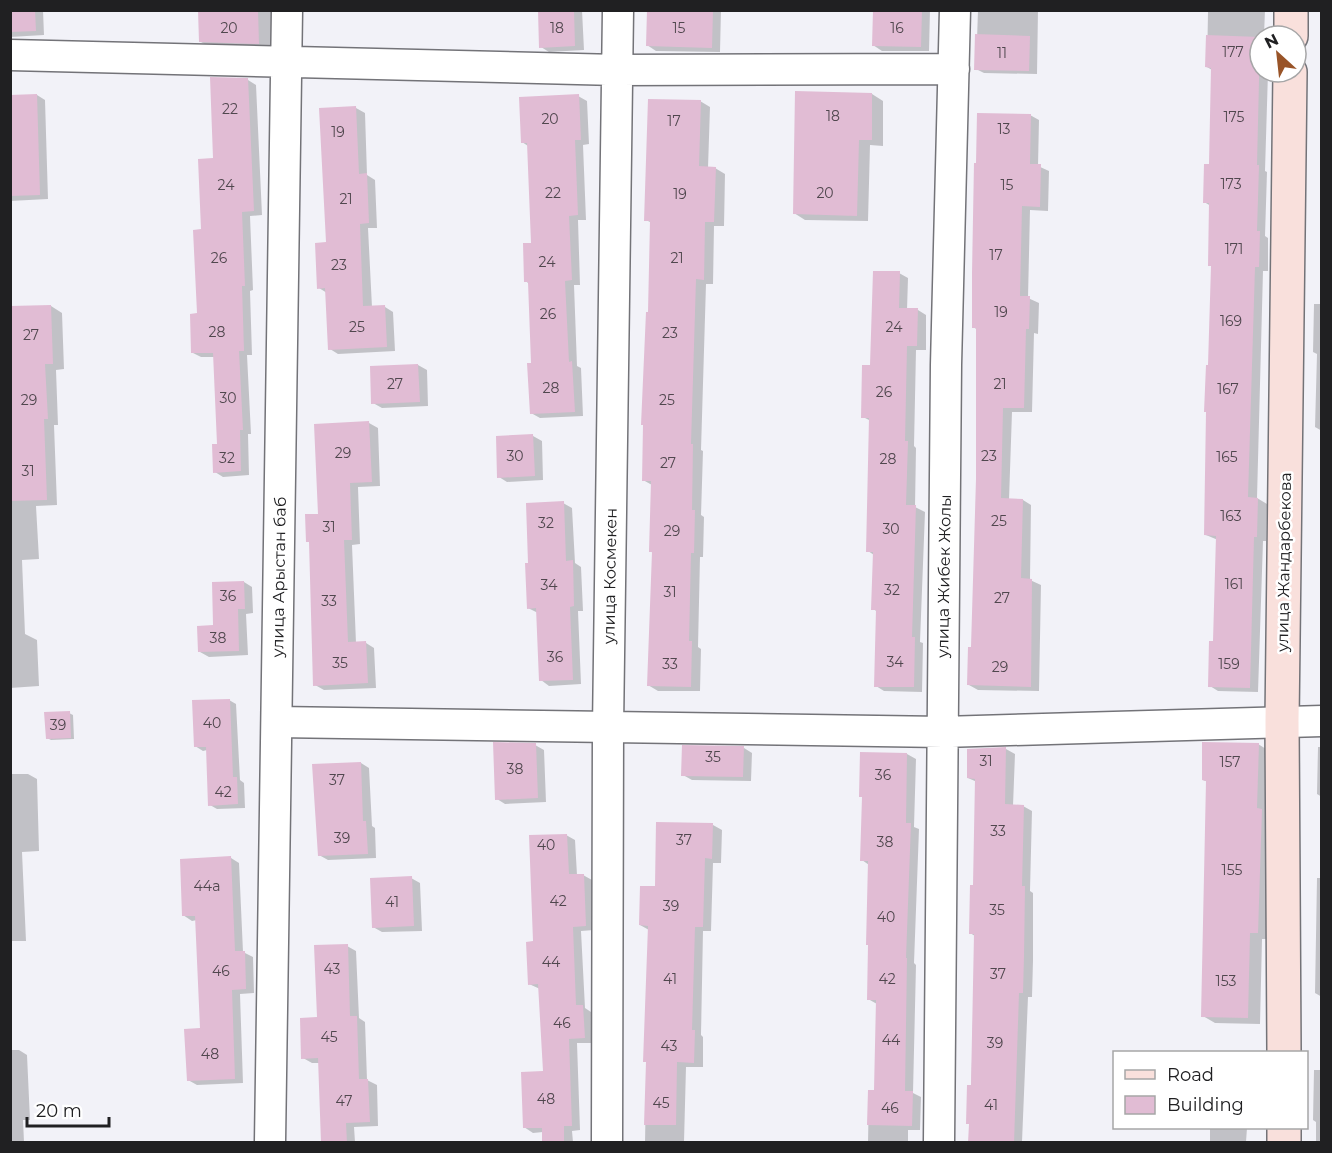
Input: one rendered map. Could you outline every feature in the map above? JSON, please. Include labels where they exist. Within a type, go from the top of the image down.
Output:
[{"type":"street","name":"улица Арыстан баб","points":[[270,1143],[287,10]]},
{"type":"street","name":"улица Космекен","points":[[607,1143],[608,728],[618,10]]},
{"type":"street","name":"улица Жибек Жолы","points":[[939,1143],[946,365],[955,10]]},
{"type":"street","points":[[10,55],[617,70],[954,69]]},
{"type":"street","name":"улица Жандарбекова","points":[[1284,1051],[1282,721],[1290,84]]},
{"type":"street","points":[[277,722],[943,732],[1322,721]]},
{"type":"building","points":[[10,10],[35,10],[36,31],[10,32]]},
{"type":"building","points":[[198,10],[258,10],[259,44],[199,42]]},
{"type":"building","points":[[538,10],[574,10],[575,46],[539,48]]},
{"type":"building","points":[[647,10],[713,10],[712,48],[646,46]]},
{"type":"building","points":[[873,10],[922,10],[921,47],[872,46]]},
{"type":"building","points":[[975,34],[1030,36],[1029,71],[974,70]]},
{"type":"building","points":[[1206,35],[1248,37],[1248,84],[1259,84],[1257,231],[1260,231],[1259,267],[1255,267],[1248,497],[1258,498],[1257,537],[1254,537],[1250,688],[1208,687],[1209,641],[1213,641],[1216,536],[1204,535],[1206,412],[1204,412],[1211,266],[1208,266],[1209,203],[1203,203],[1204,164],[1209,164],[1211,68],[1205,67]]},
{"type":"building","points":[[210,77],[248,78],[254,211],[242,212],[245,286],[242,286],[244,351],[239,351],[243,430],[240,430],[241,471],[213,473],[212,444],[217,444],[213,353],[191,353],[190,314],[197,313],[193,230],[201,229],[198,159],[213,158]]},
{"type":"building","points":[[795,91],[872,93],[872,140],[859,140],[857,216],[793,214]]},
{"type":"building","points":[[37,94],[40,195],[10,196],[10,95]]},
{"type":"building","points":[[579,94],[581,140],[575,140],[578,215],[569,216],[572,280],[565,281],[569,362],[572,361],[575,412],[530,414],[527,363],[531,363],[528,282],[524,282],[523,243],[531,243],[527,143],[521,143],[519,97]]},
{"type":"building","points":[[648,99],[701,100],[699,166],[716,167],[714,222],[705,222],[704,280],[696,279],[691,444],[693,444],[692,510],[695,510],[694,553],[691,553],[689,641],[692,641],[691,687],[647,686],[652,552],[649,552],[651,481],[642,481],[643,425],[641,425],[646,312],[648,312],[650,221],[644,221]]},
{"type":"building","points":[[356,106],[359,174],[367,173],[369,223],[360,224],[363,306],[385,305],[387,347],[328,350],[325,288],[317,289],[315,243],[326,242],[319,108]]},
{"type":"building","points":[[977,113],[1031,114],[1030,164],[1041,164],[1040,207],[1022,206],[1020,296],[1030,296],[1029,329],[1026,329],[1024,408],[1003,408],[1001,498],[1023,499],[1021,578],[1032,579],[1031,687],[967,685],[968,647],[971,647],[976,479],[976,328],[972,328],[972,273]]},
{"type":"building","points":[[873,271],[900,271],[899,308],[918,308],[917,346],[907,346],[905,441],[908,441],[906,505],[916,505],[912,637],[915,637],[914,687],[874,687],[876,610],[871,610],[873,552],[866,552],[869,418],[861,418],[862,365],[870,365]]},
{"type":"building","points":[[51,305],[53,364],[45,364],[48,419],[44,419],[47,500],[10,501],[10,306]]},
{"type":"building","points":[[418,364],[420,402],[371,404],[370,366]]},
{"type":"building","points":[[369,421],[372,482],[350,483],[352,540],[344,540],[348,642],[366,641],[368,683],[313,686],[309,542],[306,542],[305,514],[318,514],[314,424]]},
{"type":"building","points":[[533,434],[535,476],[497,478],[496,436]]},
{"type":"building","points":[[564,501],[566,561],[573,560],[574,606],[570,607],[573,680],[539,681],[536,608],[527,609],[526,503]]},
{"type":"building","points":[[244,581],[245,609],[238,609],[239,651],[198,652],[197,626],[213,625],[212,582]]},
{"type":"building","points":[[230,699],[233,777],[237,777],[238,804],[208,806],[206,747],[194,747],[192,700]]},
{"type":"building","points":[[70,711],[71,738],[46,739],[44,712]]},
{"type":"building","points":[[493,742],[536,743],[538,798],[495,800]]},
{"type":"building","points":[[1202,742],[1259,743],[1257,808],[1262,809],[1258,933],[1250,933],[1248,1018],[1201,1017],[1206,781],[1202,780]]},
{"type":"building","points":[[682,745],[744,746],[743,777],[681,776]]},
{"type":"building","points":[[1006,747],[1005,804],[1024,805],[1023,993],[1019,993],[1014,1143],[968,1143],[967,1085],[971,1085],[974,934],[969,934],[970,885],[973,885],[975,779],[967,778],[967,749]]},
{"type":"building","points":[[860,752],[907,753],[906,823],[911,823],[906,958],[905,1091],[913,1091],[912,1126],[867,1125],[868,1090],[874,1090],[876,1000],[867,1000],[868,861],[860,861],[862,797],[859,797]]},
{"type":"building","points":[[361,762],[363,821],[366,821],[368,854],[318,856],[312,764]]},
{"type":"building","points":[[656,822],[713,823],[712,859],[705,858],[703,927],[695,927],[692,1030],[695,1030],[694,1063],[677,1062],[676,1125],[644,1125],[646,1062],[643,1062],[648,926],[639,925],[640,886],[655,886]]},
{"type":"building","points":[[567,834],[569,874],[584,874],[586,926],[573,927],[576,1005],[583,1005],[585,1038],[569,1039],[572,1126],[564,1126],[564,1143],[542,1143],[542,1128],[523,1128],[521,1072],[543,1071],[538,984],[528,985],[526,942],[533,941],[529,835]]},
{"type":"building","points":[[231,856],[235,951],[245,951],[246,989],[232,990],[235,1079],[187,1081],[184,1029],[200,1028],[195,916],[182,916],[180,859]]},
{"type":"building","points":[[412,876],[414,926],[372,928],[370,878]]},
{"type":"building","points":[[348,944],[350,1016],[357,1016],[359,1079],[368,1079],[370,1122],[346,1123],[347,1143],[321,1143],[318,1058],[301,1059],[300,1018],[317,1017],[314,945]]}]
